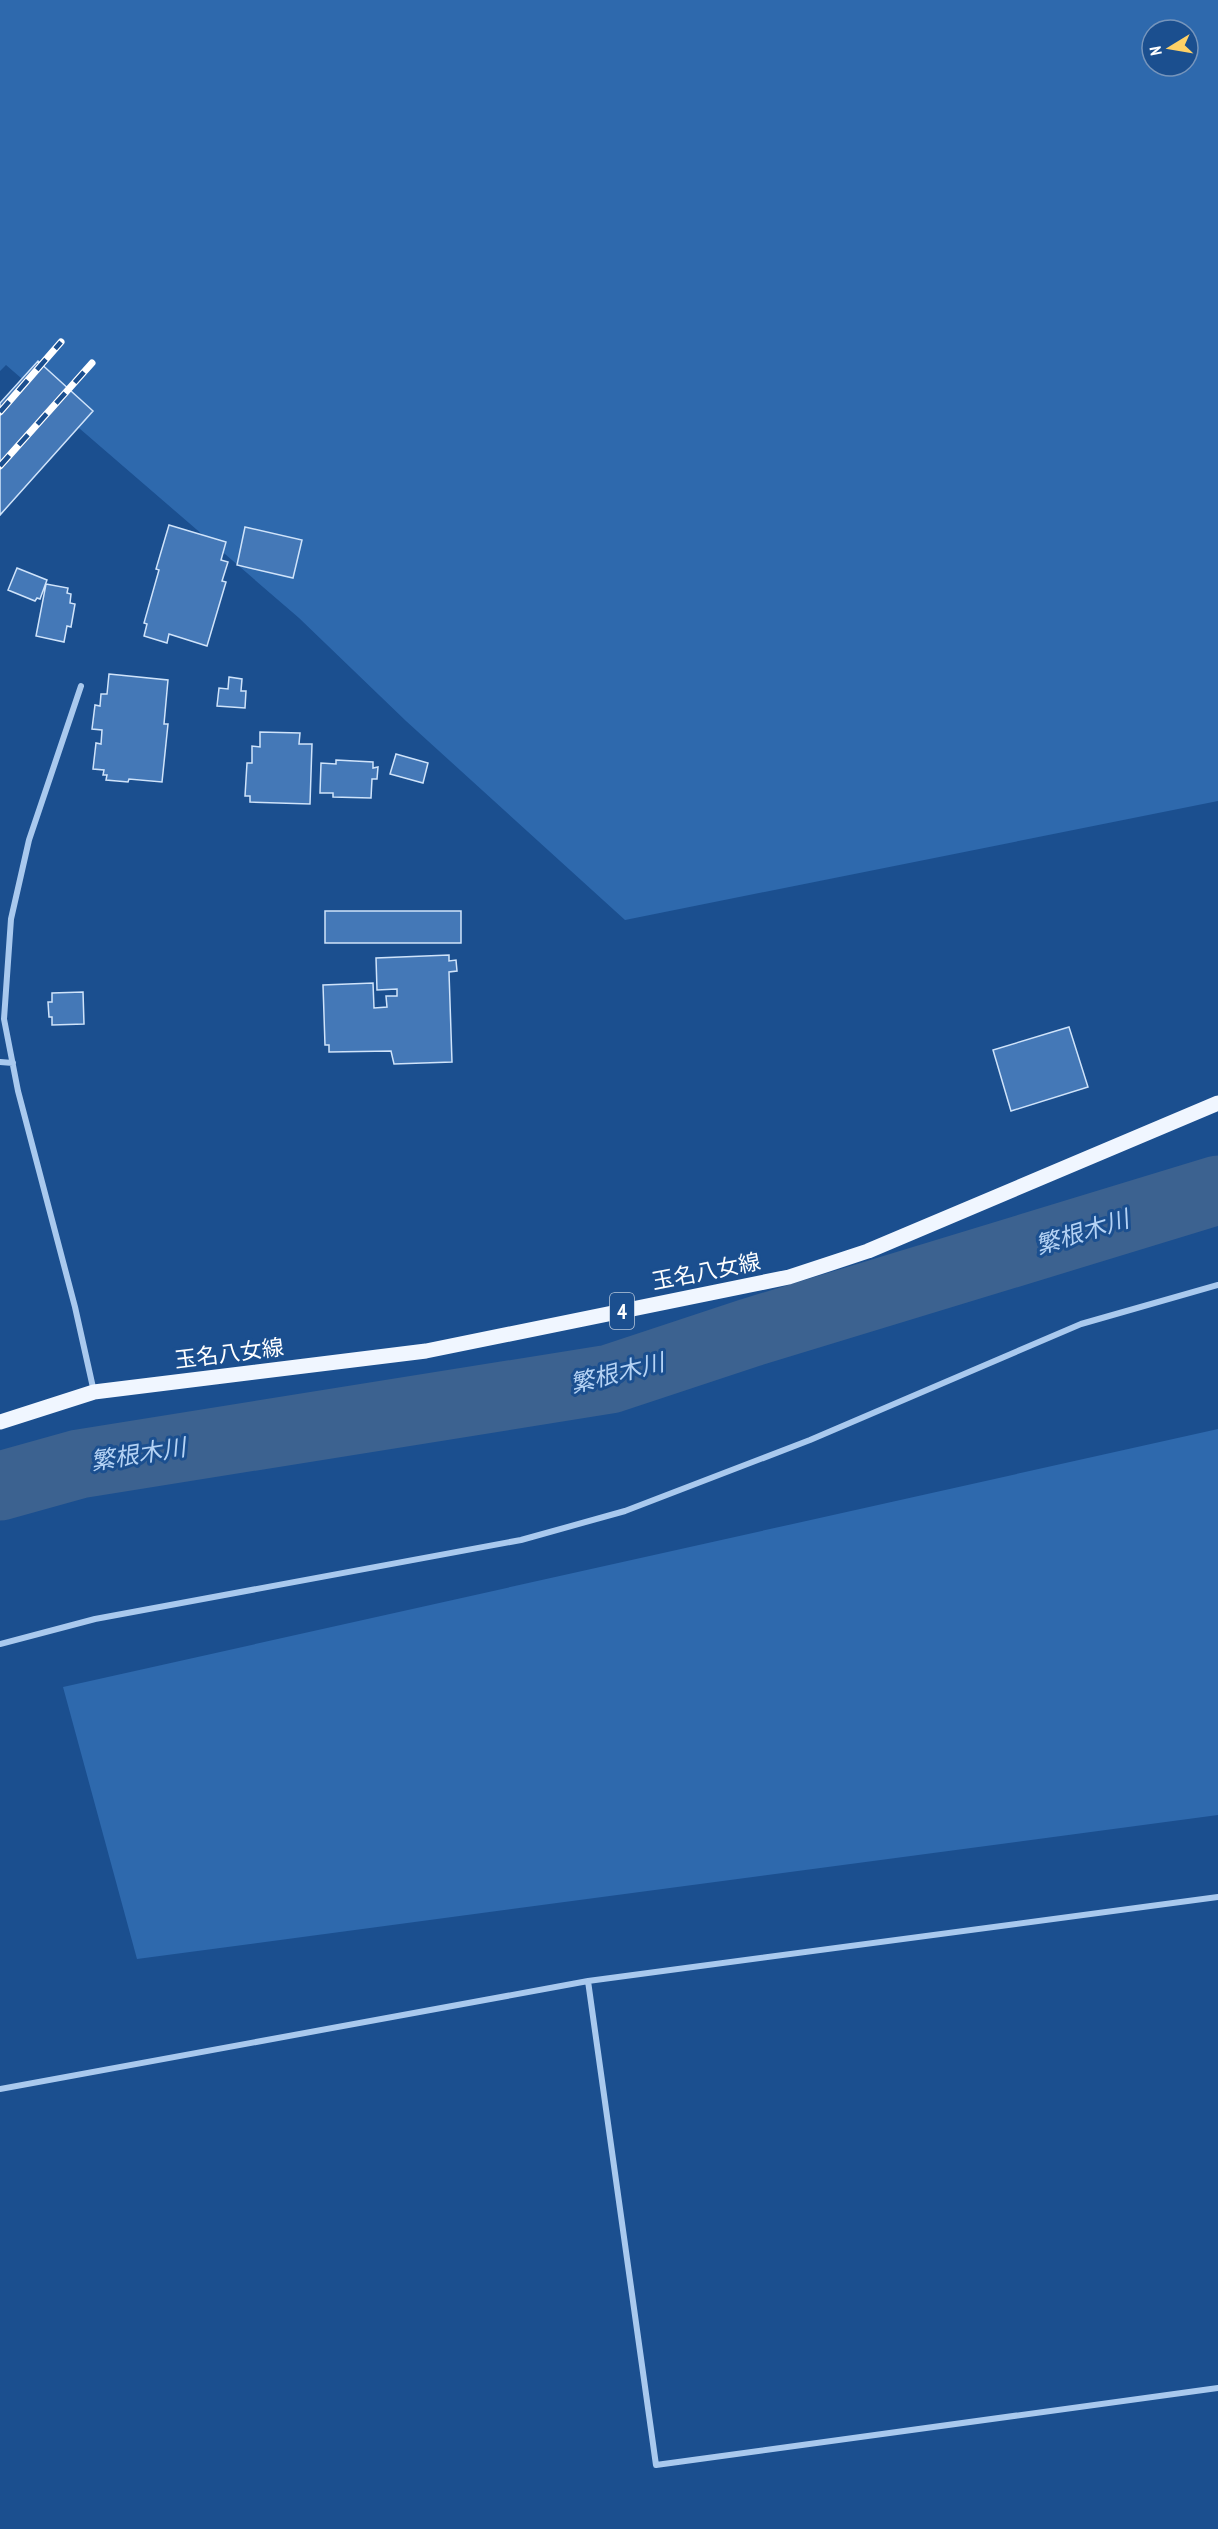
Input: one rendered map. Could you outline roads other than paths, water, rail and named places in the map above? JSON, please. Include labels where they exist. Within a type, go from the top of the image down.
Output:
[{"type":"main road","name":"玉名八女線","points":[[0,1422],[94,1392],[426,1351],[789,1277],[868,1251],[1218,1103]]},
{"type":"street","points":[[81,686],[28,840],[11,919],[4,1019],[13,1064],[75,1307],[94,1392]]},
{"type":"street","points":[[0,1062],[13,1064]]},
{"type":"street","points":[[0,1644],[95,1619],[521,1540],[625,1511],[810,1440],[1081,1324],[1218,1285]]},
{"type":"street","points":[[0,2089],[588,1981],[1218,1896]]},
{"type":"street","points":[[588,1981],[656,2465],[1218,2388]]},
{"type":"waterway","name":"繁根木川","points":[[0,1486],[79,1464],[610,1379],[749,1333],[1218,1190]]},
{"type":"railway","points":[[0,412],[61,342]]},
{"type":"railway","points":[[0,466],[92,363]]}]
